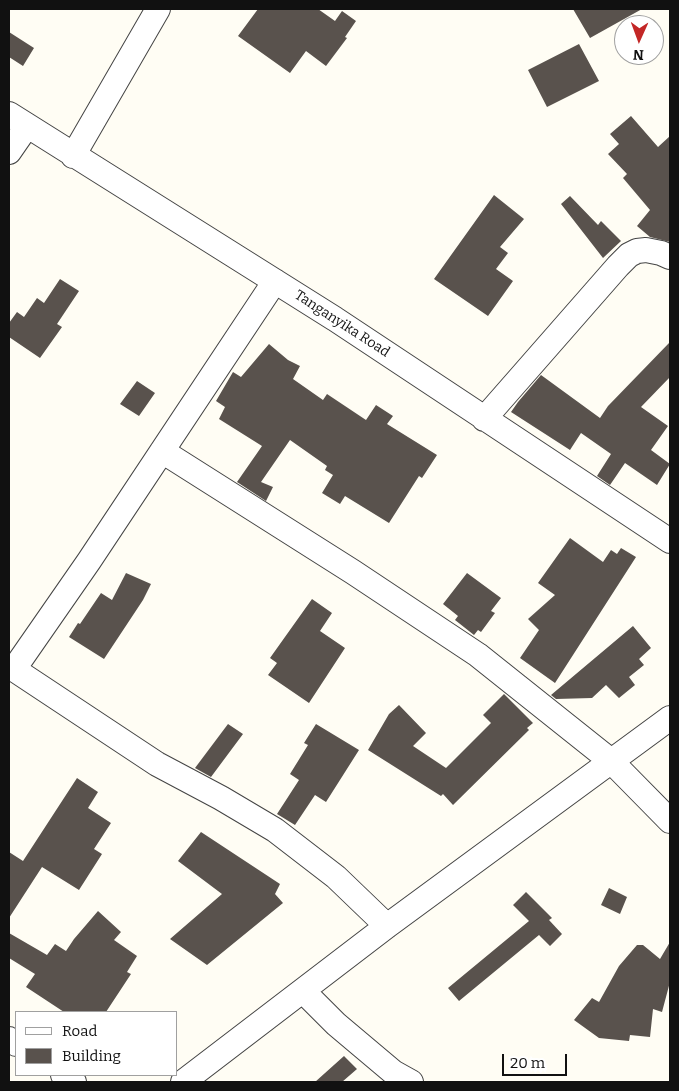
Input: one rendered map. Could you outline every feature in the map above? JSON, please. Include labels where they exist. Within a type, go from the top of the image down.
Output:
[{"type":"street","points":[[73,156],[158,9]]},
{"type":"street","points":[[9,152],[18,120]]},
{"type":"street","name":"Tanganyika Road","points":[[18,120],[275,281],[670,541]]},
{"type":"street","points":[[484,418],[618,266],[630,255],[637,251],[646,250],[670,257]]},
{"type":"street","points":[[275,281],[89,561],[11,668],[157,764],[221,798],[275,830],[336,877],[387,926]]},
{"type":"street","points":[[162,450],[353,572],[478,655],[611,761],[670,821]]},
{"type":"street","points":[[183,1082],[387,926],[670,718]]},
{"type":"street","points":[[302,991],[336,1024],[393,1072],[411,1082]]},
{"type":"building","points":[[258,9],[318,9],[335,21],[342,11],[356,21],[345,37],[347,38],[326,66],[306,51],[290,73],[238,36]]},
{"type":"building","points":[[573,9],[642,9],[631,15],[614,15],[614,25],[590,38]]},
{"type":"building","points":[[9,32],[34,48],[23,66],[9,57]]},
{"type":"building","points":[[579,44],[599,81],[547,107],[528,70]]},
{"type":"building","points":[[631,116],[658,147],[670,136],[670,242],[650,237],[637,226],[650,210],[623,178],[627,174],[608,154],[619,144],[610,134]]},
{"type":"building","points":[[494,195],[524,219],[500,247],[508,253],[496,269],[513,281],[488,316],[434,279]]},
{"type":"building","points":[[570,196],[598,225],[601,221],[621,241],[603,258],[561,204]]},
{"type":"building","points":[[60,279],[79,291],[57,324],[62,327],[40,358],[9,337],[9,323],[17,312],[24,317],[37,298],[44,303]]},
{"type":"building","points":[[670,342],[670,377],[641,407],[668,426],[651,450],[670,464],[657,485],[625,463],[610,485],[597,476],[611,454],[581,433],[570,450],[511,412],[541,375],[600,418],[608,406]]},
{"type":"building","points":[[269,344],[288,360],[300,366],[293,379],[323,400],[327,394],[366,420],[376,405],[393,416],[387,424],[437,455],[422,478],[419,476],[389,523],[345,496],[340,504],[322,493],[333,475],[325,470],[327,466],[290,440],[261,482],[273,487],[266,501],[237,482],[262,446],[219,419],[225,407],[216,401],[233,372],[241,377]]},
{"type":"building","points":[[137,381],[155,393],[139,416],[120,404]]},
{"type":"building","points":[[570,538],[603,562],[611,550],[617,554],[621,548],[636,557],[555,683],[520,658],[539,630],[528,619],[555,595],[538,583]]},
{"type":"building","points":[[126,573],[151,584],[143,600],[104,659],[69,637],[101,593],[112,600]]},
{"type":"building","points":[[467,573],[501,598],[491,611],[495,613],[481,632],[478,630],[474,635],[455,620],[458,616],[443,604]]},
{"type":"building","points":[[312,599],[332,613],[320,631],[345,648],[309,703],[268,675],[277,663],[270,658]]},
{"type":"building","points":[[633,626],[651,648],[639,659],[644,665],[629,677],[635,685],[619,698],[606,685],[592,698],[556,699],[551,695]]},
{"type":"building","points":[[504,694],[533,723],[527,728],[529,730],[453,805],[443,794],[441,796],[368,750],[389,714],[399,705],[426,733],[413,746],[446,768],[491,723],[483,715]]},
{"type":"building","points":[[228,724],[243,734],[211,777],[195,768]]},
{"type":"building","points":[[316,724],[359,750],[326,802],[315,795],[295,825],[277,814],[299,780],[290,774],[308,745],[304,743]]},
{"type":"building","points":[[77,778],[98,792],[88,808],[111,823],[94,849],[102,854],[79,890],[42,867],[9,918],[9,852],[23,861]]},
{"type":"building","points":[[201,832],[280,884],[275,894],[283,903],[207,965],[170,939],[222,894],[178,861]]},
{"type":"building","points":[[609,888],[627,897],[620,914],[601,905]]},
{"type":"building","points":[[526,892],[552,918],[549,920],[562,934],[550,946],[539,935],[459,1001],[448,988],[529,921],[513,905]]},
{"type":"building","points":[[98,911],[121,932],[114,940],[137,956],[127,972],[131,974],[107,1011],[62,1011],[26,987],[35,974],[9,958],[9,933],[47,955],[55,944],[66,951]]},
{"type":"building","points":[[670,942],[670,982],[662,1012],[653,1009],[650,1037],[630,1035],[629,1041],[599,1038],[574,1020],[592,998],[599,1002],[619,966],[637,945],[643,945],[660,959]]},
{"type":"building","points":[[344,1056],[357,1069],[342,1082],[315,1082]]}]
